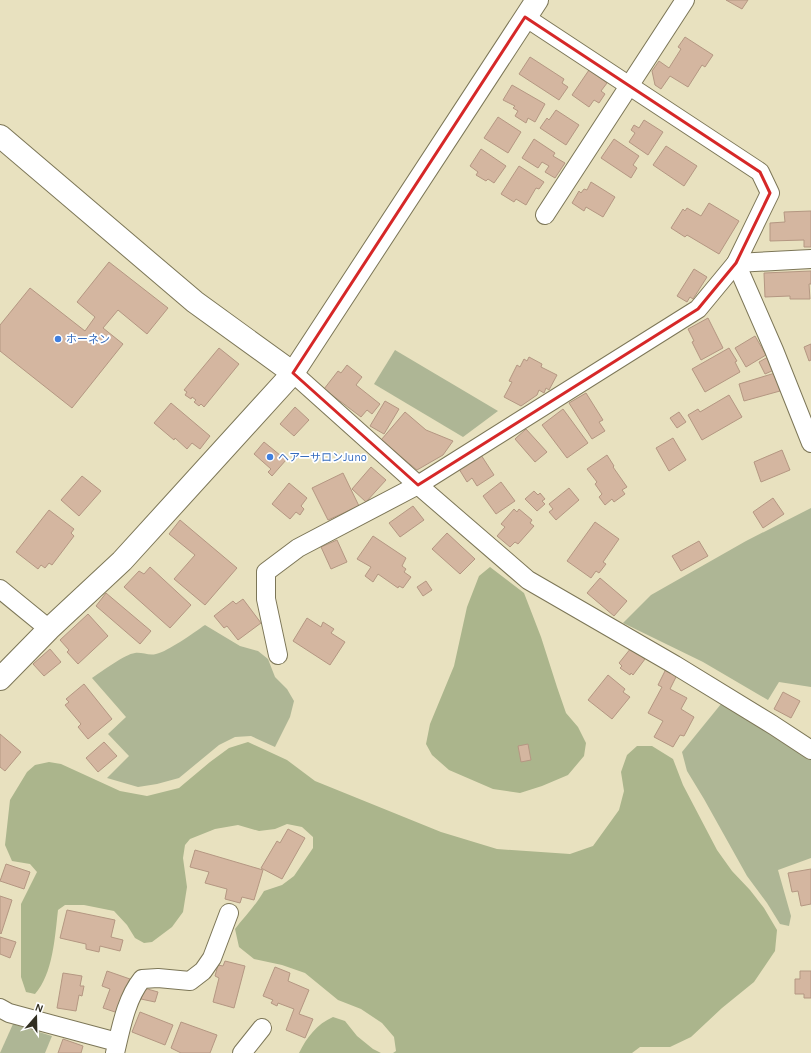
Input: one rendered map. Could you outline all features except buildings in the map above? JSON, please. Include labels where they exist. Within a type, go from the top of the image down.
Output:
[{"type":"street","points":[[545,215],[685,0]]},
{"type":"street","points":[[0,679],[122,561],[293,373],[531,9],[630,85],[760,172],[770,193],[736,263],[698,309],[418,485],[298,548],[266,572],[266,599],[278,655]]},
{"type":"street","points":[[0,136],[195,302],[293,373],[418,485],[528,580],[675,665],[811,750]]},
{"type":"street","points":[[736,263],[811,259]]},
{"type":"street","points":[[736,263],[774,350],[811,443]]},
{"type":"street","points":[[0,589],[50,629]]},
{"type":"street","points":[[1,1011],[116,1048],[124,1016],[137,985],[142,979],[158,978],[190,981],[203,971],[212,958],[229,913]]},
{"type":"street","points":[[242,1053],[262,1028]]},
{"type":"highlighted area","points":[[525,17],[760,172],[770,193],[736,263],[698,309],[418,485],[293,373]]},
{"type":"green space","points":[[395,350],[498,411],[463,437],[374,384]]},
{"type":"green space","points":[[811,508],[811,687],[779,682],[768,700],[703,662],[623,623],[651,595],[746,541]]},
{"type":"green space","points":[[490,567],[524,593],[541,637],[566,713],[578,727],[586,743],[584,756],[568,775],[520,793],[493,789],[449,770],[432,755],[426,744],[430,724],[454,666],[467,607],[479,576]]},
{"type":"green space","points":[[205,625],[240,646],[258,651],[268,659],[275,677],[287,689],[294,701],[290,717],[275,747],[251,736],[235,737],[219,745],[179,778],[138,787],[107,778],[129,756],[108,734],[126,717],[92,678],[125,656],[135,653],[153,654],[161,652]]},
{"type":"green space","points":[[721,704],[811,759],[811,858],[778,870],[791,916],[789,926],[780,924],[747,876],[687,771],[682,752]]},
{"type":"green space","points":[[248,742],[287,760],[315,781],[441,832],[497,849],[570,854],[593,846],[619,810],[624,791],[621,772],[627,755],[637,746],[652,746],[673,759],[683,785],[717,850],[732,871],[764,908],[777,930],[775,951],[754,982],[722,1008],[691,1037],[670,1047],[640,1047],[632,1053],[393,1053],[396,1051],[394,1037],[382,1023],[361,1009],[338,1000],[305,973],[282,965],[254,959],[239,947],[235,929],[264,891],[282,885],[294,876],[313,848],[313,837],[302,827],[287,824],[275,829],[259,831],[238,825],[215,829],[190,839],[185,845],[183,858],[187,887],[183,912],[172,927],[152,942],[144,943],[135,938],[127,925],[114,911],[84,905],[65,905],[58,910],[52,954],[46,976],[35,994],[26,992],[21,977],[21,904],[37,872],[30,864],[12,861],[5,845],[10,800],[27,772],[35,765],[49,762],[61,764],[120,791],[147,796],[179,788],[229,748]]},
{"type":"green space","points":[[333,1017],[345,1021],[357,1036],[373,1049],[381,1053],[299,1053],[305,1042],[317,1027]]},
{"type":"green space","points":[[13,1024],[52,1036],[45,1053],[0,1053]]},
{"type":"place","name":"ホーネン","points":[[58,339]]},
{"type":"place","name":"ヘアーサロンJuno","points":[[270,457]]}]
